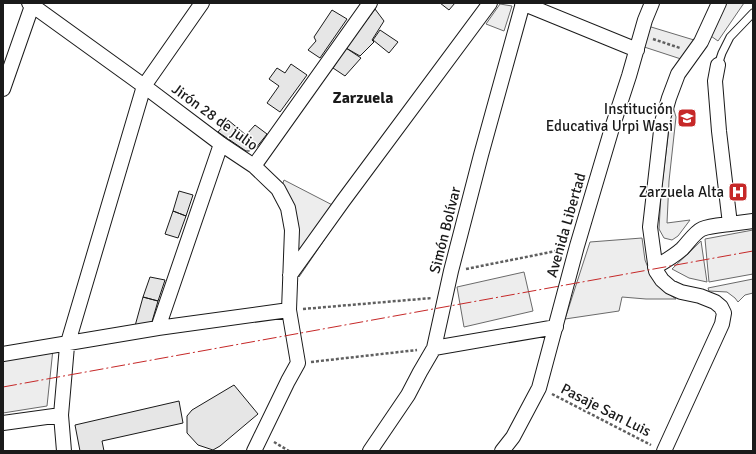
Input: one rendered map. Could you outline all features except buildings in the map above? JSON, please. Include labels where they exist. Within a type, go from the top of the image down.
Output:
[{"type":"street","points":[[64,451],[61,415],[68,343],[144,86],[202,3]]},
{"type":"street","points":[[254,166],[370,3]]},
{"type":"street","points":[[290,276],[490,3]]},
{"type":"street","points":[[523,3],[637,50]]},
{"type":"street","name":"Simón Bolívar","points":[[370,451],[408,394],[434,348],[451,271],[523,3]]},
{"type":"street","name":"Avenida Libertad","points":[[502,451],[513,437],[539,388],[577,246],[612,128],[652,3]]},
{"type":"street","points":[[660,449],[722,324],[724,313],[721,307],[715,302],[700,296],[681,292],[666,284],[657,274],[650,227],[662,122],[669,98],[678,74],[701,42],[719,3]]},
{"type":"street","points":[[3,89],[31,4]]},
{"type":"street","name":"Jirón 28 de julio","points":[[31,4],[221,144],[254,166],[278,189],[288,208],[292,230],[289,310],[298,363]]},
{"type":"street","points":[[718,65],[715,81],[719,132],[730,224]]},
{"type":"street","points":[[158,328],[221,144]]},
{"type":"street","points":[[655,267],[677,253],[696,232],[702,229],[753,221]]},
{"type":"street","points":[[3,354],[158,328],[289,310]]},
{"type":"street","points":[[434,348],[556,327]]},
{"type":"street","points":[[254,451],[298,363]]},
{"type":"street","points":[[3,423],[61,415]]},
{"type":"lane","points":[[718,65],[730,37],[753,13]]},
{"type":"path","points":[[641,35],[694,53]]},
{"type":"path","points":[[451,271],[577,246]]},
{"type":"path","points":[[289,310],[446,296]]},
{"type":"path","points":[[298,363],[434,348]]},
{"type":"path","name":"Pasaje San Luis","points":[[539,388],[660,449]]},
{"type":"shaded area","points":[[723,3],[744,3],[718,41],[708,34]]},
{"type":"shaded area","points":[[500,4],[512,6],[504,31],[486,24]]},
{"type":"shaded area","points":[[638,23],[694,40],[684,60],[632,43]]},
{"type":"shaded area","points":[[672,103],[676,117],[669,181],[667,223],[690,220],[678,236],[672,240],[664,238],[659,229],[661,194]]},
{"type":"shaded area","points":[[284,180],[344,211],[299,277],[290,205],[282,186]]},
{"type":"shaded area","points":[[753,230],[753,274],[709,282],[705,239]]},
{"type":"shaded area","points":[[642,238],[645,260],[652,278],[663,290],[676,299],[622,297],[619,311],[565,319],[590,242]]},
{"type":"shaded area","points":[[701,241],[707,282],[689,278],[672,269]]},
{"type":"shaded area","points":[[524,272],[533,311],[464,327],[457,287]]},
{"type":"shaded area","points":[[753,279],[753,293],[745,295],[738,302],[727,292],[709,291],[708,288]]},
{"type":"shaded area","points":[[53,349],[47,406],[3,413],[3,358]]},
{"type":"power","points":[[3,387],[753,251]]},
{"type":"place","name":"Institución Educativa Urpi Wasi","points":[[687,118]]},
{"type":"place","name":"Zarzuela Alta","points":[[738,192]]},
{"type":"district","name":"Zarzuela","points":[[363,98]]}]
